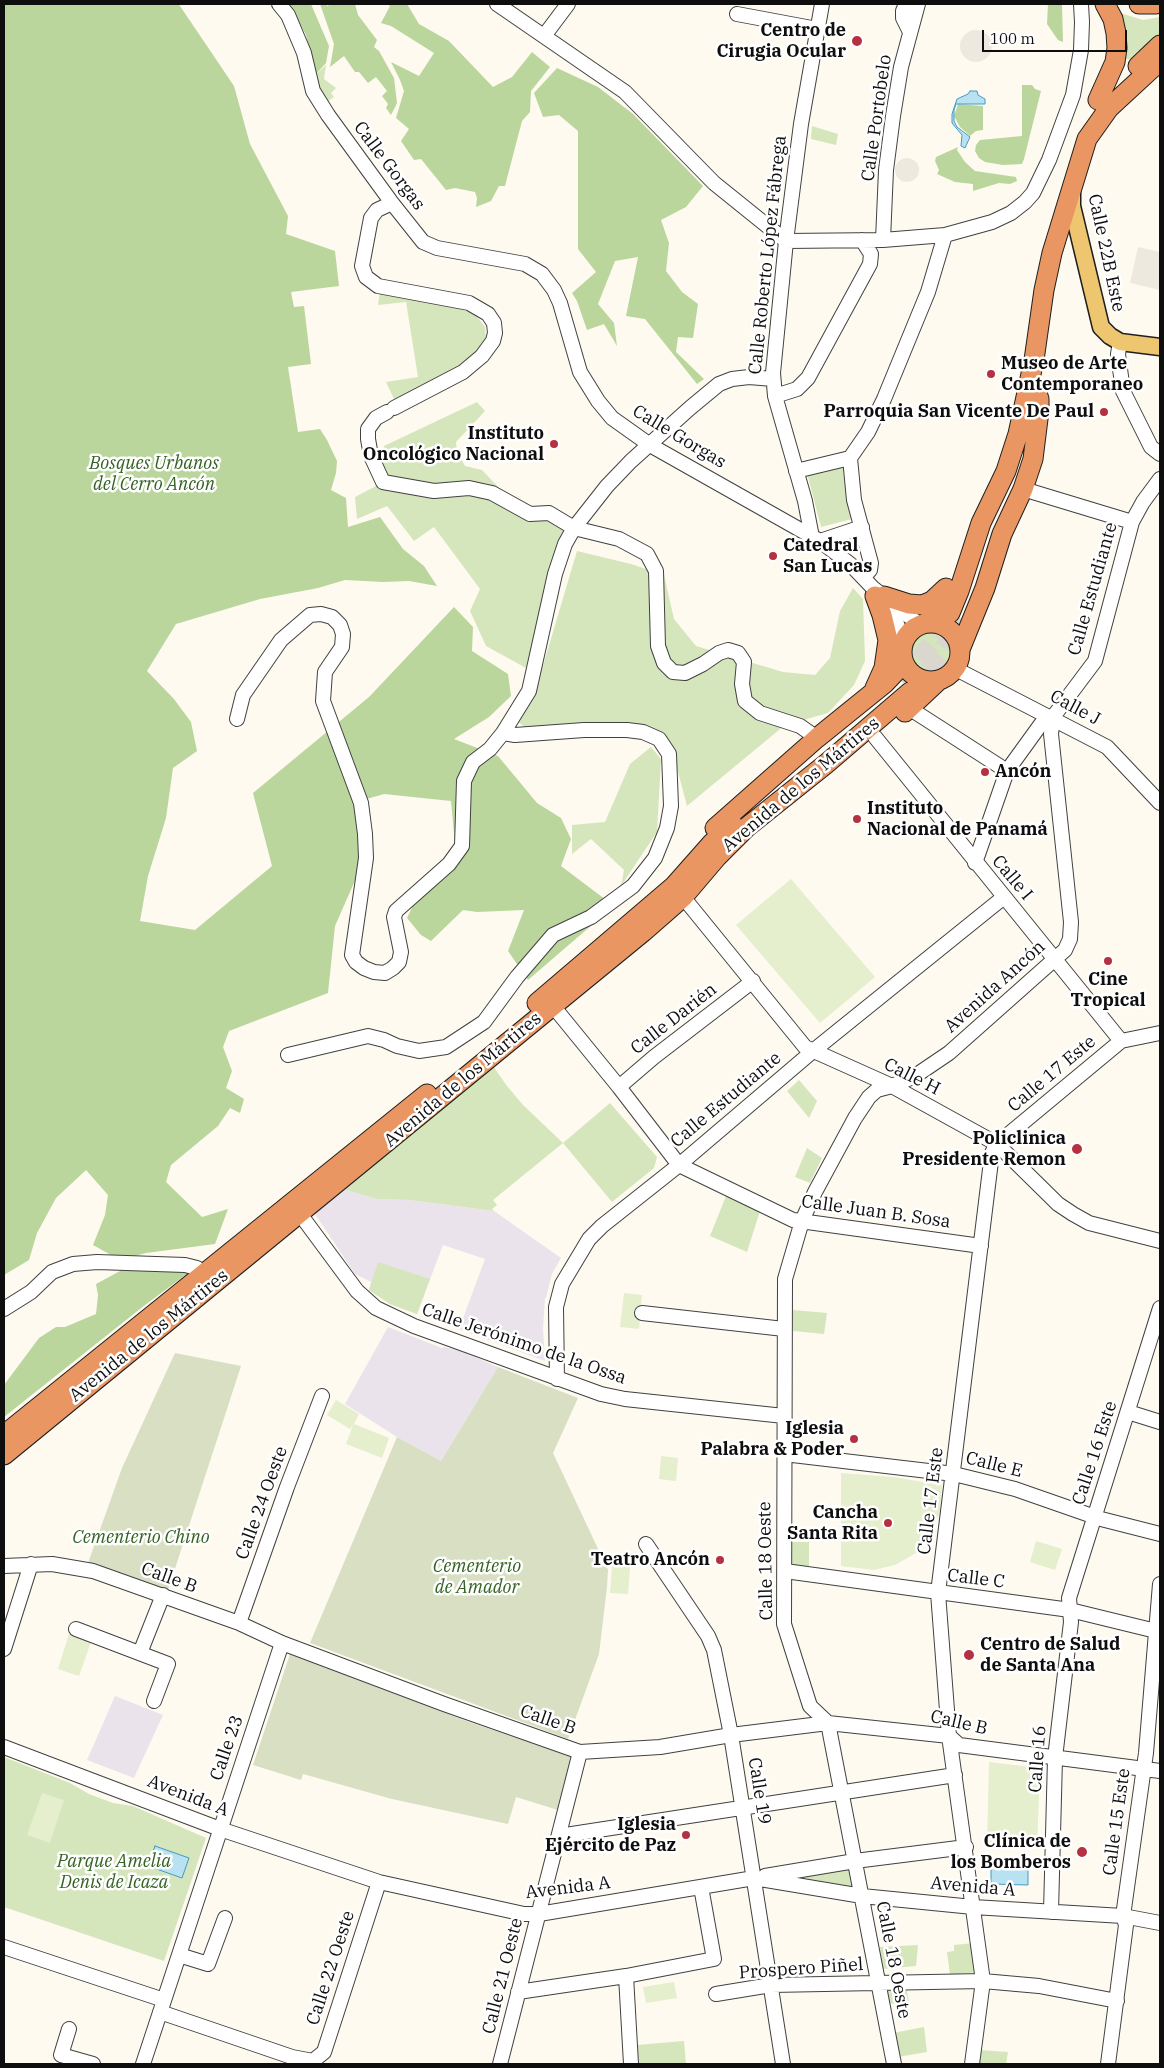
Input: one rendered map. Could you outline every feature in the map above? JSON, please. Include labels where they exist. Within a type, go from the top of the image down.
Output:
[{"type":"highway","points":[[1098,100],[1115,62],[1117,48],[1113,19],[1105,4]]},
{"type":"highway","points":[[1139,4],[1156,4]]},
{"type":"highway","points":[[1061,218],[1068,162],[1073,144],[1087,114],[1098,100],[1160,45]]},
{"type":"highway","points":[[955,616],[971,593],[992,529],[1020,471],[1028,436],[1034,360],[1044,290],[1061,218],[1086,139],[1096,123],[1122,95],[1160,61]]},
{"type":"highway","points":[[1096,123],[1122,109],[1160,78]]},
{"type":"highway","points":[[683,897],[875,737],[907,695],[946,678],[956,669],[961,655],[961,647],[985,588],[1002,534],[1023,490],[1033,459],[1039,399],[1031,389]]},
{"type":"highway","points":[[925,624],[945,596],[975,513],[1031,389]]},
{"type":"highway","points":[[874,589],[909,604],[922,605],[932,601],[942,593],[951,581]]},
{"type":"highway","points":[[872,694],[884,668],[888,640],[874,589]]},
{"type":"highway","points":[[938,681],[921,680],[908,670],[904,663],[902,648],[904,640],[914,629],[925,624],[938,624],[953,632],[961,647]]},
{"type":"highway","points":[[640,915],[702,840],[817,738],[872,694],[904,663]]},
{"type":"highway","name":"Avenida de los Mártires","points":[[4,1455],[300,1214],[683,897],[717,857],[747,827],[826,764],[907,695]]},
{"type":"highway","name":"Avenida de los Mártires","points":[[4,1435],[425,1096],[674,886],[712,843],[907,695]]},
{"type":"main road","name":"Calle 22B Este","points":[[1072,182],[1072,206],[1101,327],[1120,342]]},
{"type":"main road","points":[[1120,342],[1160,347]]},
{"type":"street","name":"Calle Gorgas","points":[[280,4],[288,15],[304,53],[313,91],[392,204],[424,242],[437,248],[525,264],[542,274],[554,290],[560,303],[580,372],[598,401],[612,418],[650,445],[816,539],[874,589],[925,624]]},
{"type":"street","points":[[497,4],[625,92],[714,183],[786,241],[883,240],[945,235],[992,222],[1011,213],[1033,193],[1049,160],[1073,95],[1081,50],[1081,4]]},
{"type":"street","points":[[544,36],[568,4]]},
{"type":"street","name":"Calle Roberto López Fábrega","points":[[816,539],[775,396],[773,379],[786,241],[801,124],[822,4]]},
{"type":"street","points":[[906,4],[903,18],[910,32]]},
{"type":"street","name":"Calle Portobelo","points":[[883,240],[886,170],[901,67],[918,4]]},
{"type":"street","points":[[737,14],[817,30]]},
{"type":"street","points":[[392,204],[377,210],[372,218],[362,266],[366,277],[378,286],[469,303],[488,314],[494,323],[495,333],[489,347],[482,356],[463,372],[376,418],[368,429],[368,439],[371,456],[382,482],[434,491],[469,488],[492,493],[530,514],[548,514],[574,528],[619,539],[647,554],[656,571],[658,646],[664,663],[673,672],[685,672],[703,664],[718,653],[728,650],[738,652],[744,662],[742,684],[744,701],[760,713],[800,726],[817,738]]},
{"type":"street","points":[[874,589],[870,570],[871,563],[854,500],[850,458],[868,432],[884,399],[928,292],[945,235]]},
{"type":"street","points":[[775,396],[797,389],[808,378],[870,264],[871,254],[862,240]]},
{"type":"street","points":[[1120,342],[1118,354],[1122,391],[1151,447],[1160,454]]},
{"type":"street","points":[[237,719],[244,695],[280,640],[310,615],[321,614],[332,617],[340,625],[343,634],[342,646],[325,672],[323,701],[361,803],[366,858],[352,955],[356,962],[364,968],[374,972],[385,973],[399,962],[401,952],[394,917],[396,911],[450,864],[462,846],[464,781],[473,762],[490,749],[503,733],[529,691],[555,574],[565,544],[574,528],[607,486],[631,461],[719,384],[749,377],[773,379]]},
{"type":"street","points":[[796,471],[850,458]]},
{"type":"street","name":"Calle Estudiante","points":[[976,863],[1007,771],[1041,724],[1053,717],[1096,661],[1132,522],[1143,502],[1160,479]]},
{"type":"street","points":[[1023,490],[1132,522]]},
{"type":"street","points":[[816,539],[862,527]]},
{"type":"street","name":"Calle Gorgas","points":[[874,589],[894,617],[904,640]]},
{"type":"street","name":"Calle J","points":[[956,669],[1053,717],[1107,747],[1160,803]]},
{"type":"street","points":[[907,695],[1007,771]]},
{"type":"street","name":"Avenida Ancón","points":[[802,1221],[828,1168],[864,1104],[877,1090],[916,1076],[949,1053],[1065,950],[1070,939],[1071,922],[1051,734],[1053,717]]},
{"type":"street","points":[[288,1055],[368,1036],[418,1051],[446,1046],[484,1022],[517,977],[553,935],[591,917],[633,886],[655,858],[667,828],[671,806],[669,754],[659,739],[643,732],[627,730],[584,730],[515,735],[503,733]]},
{"type":"street","name":"Calle I","points":[[875,737],[1121,1041]]},
{"type":"street","name":"Calle H","points":[[683,897],[805,1047],[892,1086],[997,1144],[1058,1204],[1089,1223],[1160,1241]]},
{"type":"street","name":"Calle Estudiante","points":[[557,1379],[556,1307],[562,1284],[589,1239],[602,1226],[813,1052],[1004,897]]},
{"type":"street","name":"Calle Darién","points":[[619,1087],[683,1033],[753,981]]},
{"type":"street","name":"Calle Juan B. Sosa","points":[[553,1006],[619,1087],[678,1165],[793,1220],[981,1246]]},
{"type":"street","name":"Calle 17 Este","points":[[972,2064],[983,1981],[966,1847],[949,1736],[938,1593],[992,1153],[997,1144],[1121,1041],[1160,1033]]},
{"type":"street","name":"Calle Jerónimo de la Ossa","points":[[300,1214],[348,1279],[376,1308],[414,1326],[601,1394],[625,1399],[784,1416]]},
{"type":"street","name":"Calle 18 Oeste","points":[[802,1221],[785,1279],[784,1624],[810,1706],[828,1722],[894,2064]]},
{"type":"street","points":[[4,1310],[30,1292],[52,1272],[73,1264],[97,1262],[185,1266],[197,1268],[202,1274]]},
{"type":"street","name":"Calle 16 Este","points":[[1070,1610],[1069,1598],[1160,1308]]},
{"type":"street","points":[[642,1313],[784,1329]]},
{"type":"street","name":"Calle 24 Oeste","points":[[239,1623],[287,1487],[322,1396]]},
{"type":"street","points":[[1128,1412],[1160,1422]]},
{"type":"street","name":"Calle E","points":[[784,1454],[954,1474],[1015,1489],[1094,1516],[1160,1534]]},
{"type":"street","name":"Calle 19","points":[[646,1544],[708,1636],[714,1650],[731,1735],[783,2064]]},
{"type":"street","points":[[4,1649],[31,1564]]},
{"type":"street","name":"Calle B","points":[[4,1566],[52,1564],[93,1571],[239,1623],[282,1643],[444,1704],[580,1752],[660,1747],[828,1722],[949,1736],[959,1745],[1160,1771]]},
{"type":"street","name":"Calle C","points":[[785,1570],[938,1593],[1070,1610],[1158,1631]]},
{"type":"street","name":"Calle 15 Este","points":[[1108,2064],[1126,1925],[1123,1916],[1142,1770],[1146,1753],[1158,1631],[1160,1584]]},
{"type":"street","points":[[140,1654],[163,1595]]},
{"type":"street","name":"Calle 16","points":[[1051,1912],[1055,1758],[1071,1622],[1070,1610]]},
{"type":"street","points":[[76,1629],[168,1664],[154,1701]]},
{"type":"street","name":"Calle 23","points":[[142,2064],[282,1643]]},
{"type":"street","name":"Avenida A","points":[[4,1747],[220,1829],[379,1882],[524,1914],[538,1914],[754,1878],[862,1896],[973,1907],[1123,1916],[1160,1923]]},
{"type":"street","name":"Calle 21 Oeste","points":[[500,2064],[580,1752]]},
{"type":"street","points":[[559,1836],[955,1775]]},
{"type":"street","points":[[754,1878],[855,1861],[966,1847]]},
{"type":"street","name":"Calle 22 Oeste","points":[[162,2006],[292,2057],[313,2061],[324,2052],[379,1882]]},
{"type":"street","points":[[518,1992],[626,1976],[714,1959],[700,1887]]},
{"type":"street","points":[[179,1955],[208,1964],[225,1918]]},
{"type":"street","points":[[4,1947],[162,2006]]},
{"type":"street","points":[[626,1976],[631,2064]]},
{"type":"street","name":"Prospero Piñel","points":[[716,1994],[771,1985],[983,1981],[1039,1986],[1117,2001]]},
{"type":"street","points":[[69,2030],[61,2055],[93,2064]]},
{"type":"shaded area","points":[[976,30],[982,31],[987,35],[991,40],[991,52],[987,57],[982,61],[976,62],[970,61],[965,57],[961,52],[960,46],[961,40],[965,35],[970,31]]},
{"type":"shaded area","points":[[907,158],[915,162],[919,170],[915,178],[907,182],[899,178],[895,170],[899,162]]},
{"type":"shaded area","points":[[1138,247],[1160,252],[1160,290],[1130,283]]},
{"type":"shaded area","points":[[343,1189],[376,1199],[409,1200],[494,1211],[561,1258],[552,1274],[545,1298],[543,1329],[545,1361],[459,1329],[485,1259],[443,1245],[417,1314],[390,1304],[369,1290],[371,1282],[355,1274],[315,1214]]},
{"type":"shaded area","points":[[388,1327],[442,1348],[459,1350],[498,1367],[441,1461],[397,1437],[345,1404]]},
{"type":"shaded area","points":[[115,1696],[163,1715],[134,1778],[87,1760]]},
{"type":"green space","name":"Bosques Urbanos del Cerro Ancón","points":[[4,4],[178,4],[180,6],[234,86],[250,144],[288,216],[286,234],[335,251],[339,286],[291,292],[294,307],[304,306],[311,364],[288,367],[298,432],[320,429],[327,440],[337,461],[331,490],[346,498],[348,527],[380,517],[403,549],[424,566],[437,586],[409,581],[345,580],[318,588],[260,599],[176,624],[147,671],[174,699],[191,722],[197,751],[173,768],[166,818],[148,876],[140,921],[195,930],[272,866],[253,793],[369,697],[454,607],[473,627],[472,651],[508,674],[511,696],[489,717],[454,739],[498,756],[537,803],[561,818],[571,839],[561,866],[614,906],[528,980],[508,951],[524,910],[477,912],[463,910],[431,941],[421,935],[407,918],[422,887],[456,855],[451,801],[384,794],[356,802],[364,860],[335,926],[328,993],[229,1031],[223,1047],[232,1071],[226,1088],[244,1099],[240,1113],[230,1108],[218,1126],[171,1165],[166,1182],[202,1217],[228,1209],[215,1244],[146,1253],[120,1260],[93,1245],[105,1215],[108,1195],[86,1170],[56,1198],[37,1233],[29,1260],[4,1275]]},
{"type":"green space","points":[[289,4],[311,4],[329,46],[326,63],[315,75],[306,35]]},
{"type":"green space","points":[[320,4],[326,4],[327,6],[332,4],[355,4],[358,15],[377,40],[374,47],[379,51],[394,78],[397,103],[391,115],[386,108],[388,104],[382,96],[387,91],[376,77],[368,83],[359,72],[355,72],[344,56],[330,67],[334,44]]},
{"type":"green space","points":[[388,4],[407,4],[419,24],[449,41],[493,87],[512,77],[532,52],[550,67],[531,91],[530,112],[522,121],[505,186],[499,186],[491,201],[476,207],[477,198],[475,192],[455,188],[446,190],[421,159],[414,160],[401,141],[409,129],[396,118],[404,91],[391,62],[419,76],[434,53],[391,26],[381,23],[390,6]]},
{"type":"green space","points":[[1048,4],[1062,4],[1063,42],[1058,40],[1047,24]]},
{"type":"green space","points":[[1117,12],[1143,20],[1160,17],[1160,36],[1132,60],[1122,58]]},
{"type":"green space","points":[[326,65],[324,79],[336,88],[331,93],[334,97],[327,102],[322,96],[315,75]]},
{"type":"green space","points":[[557,68],[598,87],[633,114],[703,186],[686,207],[661,220],[669,243],[666,271],[682,292],[698,304],[693,338],[678,337],[676,352],[704,379],[697,384],[645,319],[626,316],[638,257],[615,261],[598,304],[614,323],[617,346],[604,324],[587,330],[577,301],[572,293],[596,272],[578,249],[578,131],[559,115],[543,117],[534,93]]},
{"type":"green space","points":[[1022,85],[1032,85],[1035,89],[1041,91],[1022,164],[1003,165],[985,162],[979,158],[975,151],[976,145],[980,140],[1022,136]]},
{"type":"green space","points":[[958,104],[983,106],[983,130],[976,131],[970,136],[960,127],[954,116]]},
{"type":"green space","points":[[812,126],[838,134],[836,145],[811,139]]},
{"type":"green space","points":[[958,147],[957,150],[965,162],[975,171],[1016,177],[1017,181],[1010,184],[999,183],[973,191],[973,184],[955,182],[937,174],[939,170],[935,161],[936,157]]},
{"type":"green space","points":[[380,290],[443,303],[475,314],[485,327],[486,340],[481,350],[444,380],[394,399],[386,382],[418,377],[406,302],[378,305]]},
{"type":"green space","points":[[477,402],[485,411],[456,442],[457,452],[465,466],[482,470],[523,513],[553,517],[566,528],[526,668],[486,646],[470,611],[480,589],[434,527],[414,541],[387,506],[357,519],[355,497],[376,486],[384,446]]},
{"type":"green space","points":[[844,461],[852,519],[821,527],[807,473]]},
{"type":"green space","points":[[577,551],[631,564],[664,575],[674,619],[696,646],[783,672],[815,675],[830,658],[840,611],[853,588],[863,599],[865,661],[854,685],[828,713],[785,725],[687,806],[672,749],[654,729],[628,725],[529,730],[518,722],[542,669]]},
{"type":"green space","points":[[936,630],[948,636],[953,643],[953,661],[948,668],[941,673],[928,674],[920,671],[913,664],[910,648],[913,640],[920,633]]},
{"type":"green space","points":[[651,747],[661,759],[657,832],[621,886],[624,870],[591,839],[572,854],[572,825],[605,822],[630,764]]},
{"type":"green space","points":[[791,879],[875,977],[820,1023],[736,925]]},
{"type":"green space","points":[[493,1066],[523,1105],[563,1143],[493,1200],[497,1205],[492,1209],[494,1211],[409,1200],[376,1199],[343,1189]]},
{"type":"green space","points":[[799,1080],[817,1101],[809,1118],[787,1091]]},
{"type":"green space","points":[[610,1103],[657,1157],[654,1168],[612,1202],[563,1143]]},
{"type":"green space","points":[[807,1148],[822,1158],[810,1183],[795,1177]]},
{"type":"green space","points":[[726,1196],[760,1211],[747,1252],[710,1236]]},
{"type":"green space","points":[[378,1262],[430,1279],[417,1314],[390,1304],[369,1290]]},
{"type":"green space","points":[[199,1265],[145,1305],[4,1417],[4,1385],[39,1338],[56,1327],[65,1327],[96,1314],[98,1295],[96,1284],[122,1270]]},
{"type":"green space","points":[[624,1293],[642,1295],[639,1329],[620,1327]]},
{"type":"green space","points":[[793,1310],[827,1313],[824,1334],[793,1331]]},
{"type":"green space","name":"Cementerio Chino","points":[[175,1353],[241,1366],[168,1590],[88,1563],[122,1468]]},
{"type":"green space","name":"Cementerio de Amador","points":[[498,1367],[578,1398],[553,1453],[608,1570],[599,1654],[568,1739],[310,1643],[397,1437],[441,1461]]},
{"type":"green space","points":[[336,1400],[359,1414],[354,1424],[389,1438],[382,1458],[346,1444],[353,1425],[350,1429],[327,1415]]},
{"type":"green space","points":[[661,1456],[678,1458],[676,1481],[659,1479]]},
{"type":"green space","name":"Cancha Santa Rita","points":[[841,1473],[893,1477],[942,1485],[940,1512],[930,1535],[916,1553],[895,1565],[874,1570],[841,1566]]},
{"type":"green space","points":[[1036,1541],[1062,1549],[1055,1570],[1030,1562]]},
{"type":"green space","points":[[789,1542],[809,1542],[809,1567],[794,1567],[789,1562]]},
{"type":"green space","points":[[613,1554],[631,1556],[628,1594],[610,1593]]},
{"type":"green space","points":[[69,1634],[91,1642],[79,1676],[58,1669]]},
{"type":"green space","points":[[290,1654],[469,1722],[572,1757],[558,1810],[516,1797],[508,1824],[392,1799],[303,1774],[301,1780],[253,1765]]},
{"type":"green space","name":"Parque Amelia Denis de Icaza","points":[[4,1757],[70,1783],[89,1794],[113,1803],[133,1806],[206,1838],[164,1961],[4,1907]]},
{"type":"green space","points":[[989,1762],[1040,1768],[1037,1848],[987,1845]]},
{"type":"green space","points":[[42,1793],[64,1800],[50,1843],[27,1835]]},
{"type":"green space","points":[[849,1864],[855,1887],[803,1880],[802,1873]]},
{"type":"green space","points":[[974,1943],[978,1972],[950,1975],[947,1952],[954,1951],[954,1945]]},
{"type":"green space","points":[[918,1945],[916,1966],[882,1969],[880,1947]]},
{"type":"green space","points":[[674,1982],[677,1998],[646,2003],[643,1987]]},
{"type":"green space","points":[[884,1987],[906,1987],[909,2002],[887,2004]]},
{"type":"green space","points":[[924,2027],[927,2052],[898,2057],[893,2033]]},
{"type":"green space","points":[[684,2041],[686,2064],[639,2064],[637,2045]]},
{"type":"green space","points":[[979,2050],[1008,2052],[1006,2064],[977,2064]]},
{"type":"water","points":[[970,91],[977,91],[978,95],[985,99],[985,104],[956,104],[954,121],[957,127],[970,137],[965,148],[961,146],[962,135],[952,123],[952,114],[957,99],[968,94]]},
{"type":"water","points":[[155,1846],[189,1858],[182,1878],[148,1866]]},
{"type":"water","points":[[991,1862],[1028,1864],[1028,1885],[991,1884]]},
{"type":"tunnel","points":[[902,682],[938,635],[947,618]]},
{"type":"tunnel","points":[[910,692],[941,654],[960,618]]},
{"type":"place","name":"Centro de Cirugia Ocular","points":[[857,41]]},
{"type":"place","name":"Museo de Arte Contemporaneo","points":[[991,374]]},
{"type":"place","name":"Parroquia San Vicente De Paul","points":[[1104,412]]},
{"type":"place","name":"Instituto Oncológico Nacional","points":[[554,444]]},
{"type":"place","name":"Catedral San Lucas","points":[[773,556]]},
{"type":"place","name":"Ancón","points":[[985,772]]},
{"type":"place","name":"Instituto Nacional de Panamá","points":[[857,819]]},
{"type":"place","name":"Cine Tropical","points":[[1108,961]]},
{"type":"place","name":"Policlinica Presidente Remon","points":[[1077,1149]]},
{"type":"place","name":"Iglesia Palabra & Poder","points":[[854,1439]]},
{"type":"place","name":"Cancha Santa Rita","points":[[888,1523]]},
{"type":"place","name":"Teatro Ancón","points":[[720,1560]]},
{"type":"place","name":"Centro de Salud de Santa Ana","points":[[969,1655]]},
{"type":"place","name":"Iglesia Ejército de Paz","points":[[686,1835]]},
{"type":"place","name":"Clínica de los Bomberos","points":[[1082,1852]]}]
